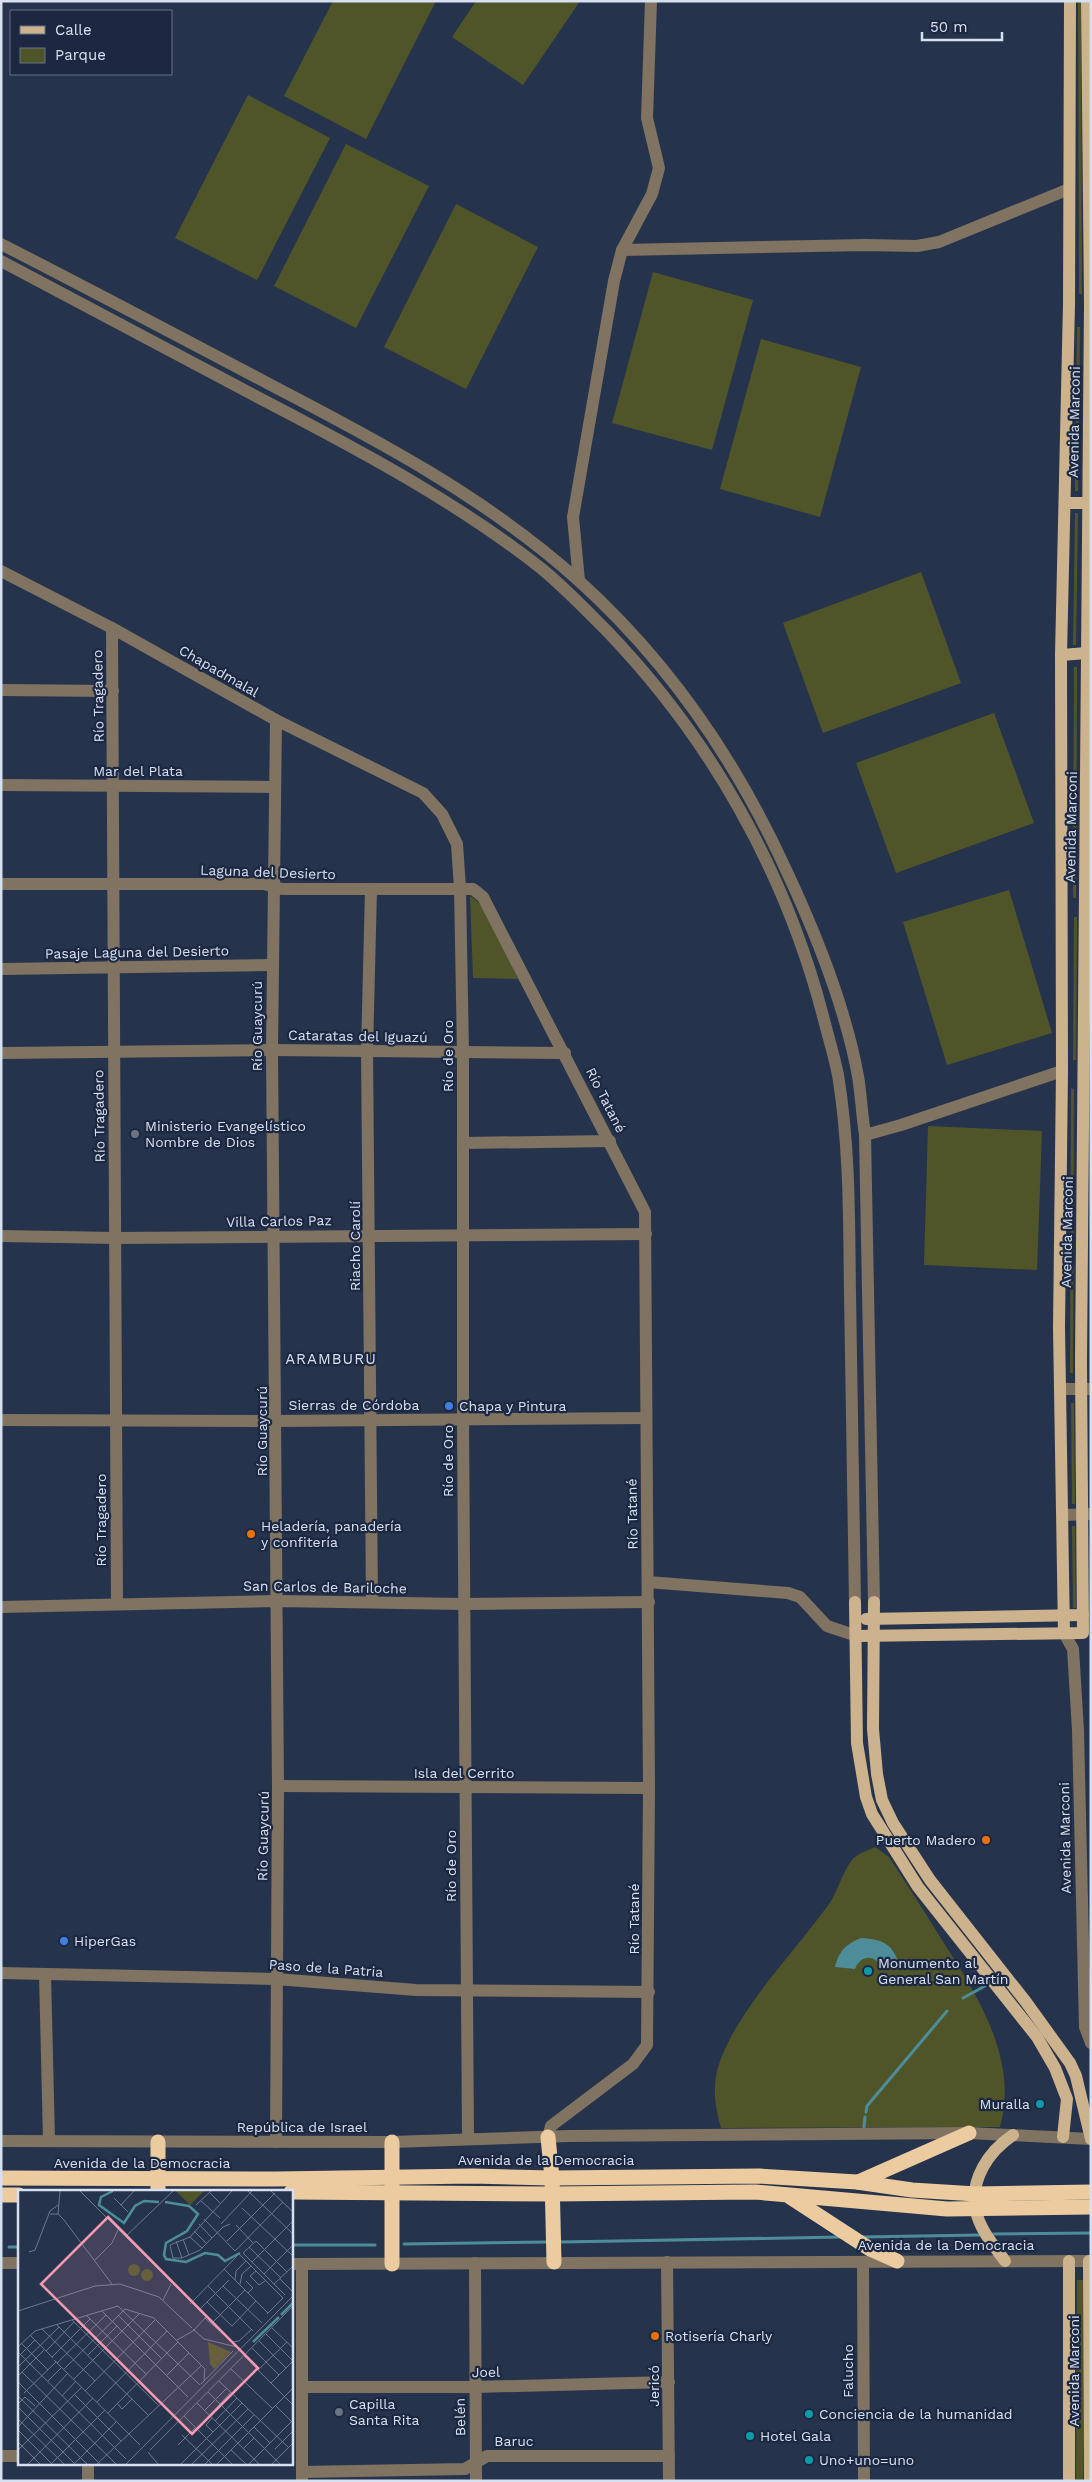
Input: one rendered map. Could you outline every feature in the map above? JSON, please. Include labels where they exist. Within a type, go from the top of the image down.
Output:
[{"type":"highway","points":[[857,2182],[969,2133]]},
{"type":"highway","points":[[548,2137],[552,2178],[554,2262]]},
{"type":"highway","points":[[158,2142],[158,2185]]},
{"type":"highway","points":[[392,2142],[392,2264]]},
{"type":"highway","name":"Avenida de la Democracia","points":[[292,2192],[473,2176],[552,2178],[759,2176],[857,2182],[912,2190],[976,2194],[1091,2192]]},
{"type":"highway","name":"Avenida de la Democracia","points":[[1,2178],[158,2185],[391,2184],[551,2194],[755,2192],[975,2210],[1091,2207]]},
{"type":"highway","points":[[1,2195],[18,2195]]},
{"type":"highway","points":[[786,2195],[870,2249],[897,2261]]},
{"type":"main road","name":"Avenida Marconi","points":[[1064,1633],[1059,1328],[1062,1071],[1061,655],[1069,304],[1070,1]]},
{"type":"main road","name":"Avenida Marconi","points":[[1083,1633],[1087,1514],[1084,1071],[1091,304],[1087,1]]},
{"type":"main road","points":[[1069,304],[1091,304]]},
{"type":"main road","points":[[1065,503],[1089,503]]},
{"type":"main road","points":[[1061,655],[1087,653]]},
{"type":"main road","points":[[1062,1071],[1084,1071]]},
{"type":"main road","points":[[855,1602],[858,1743],[866,1797],[872,1814],[918,1887],[1037,2038],[1055,2068],[1067,2099],[1063,2137]]},
{"type":"main road","points":[[874,1602],[873,1728],[876,1774],[882,1800],[893,1824],[925,1874],[1026,2002],[1070,2063],[1076,2076],[1091,2139]]},
{"type":"main road","points":[[856,1620],[1083,1616]]},
{"type":"main road","points":[[857,1636],[1083,1633]]},
{"type":"main road","points":[[1005,2261],[984,2232],[975,2210],[976,2194],[978,2179],[984,2163],[999,2144],[1013,2135]]},
{"type":"main road","name":"Avenida Marconi","points":[[1069,2261],[1069,2481]]},
{"type":"main road","name":"Avenida Marconi","points":[[1090,2261],[1090,2481]]},
{"type":"street","points":[[579,581],[573,517],[614,281],[622,250],[652,194],[659,168],[647,118],[651,1]]},
{"type":"street","points":[[622,250],[865,245],[917,246],[939,242],[1069,189]]},
{"type":"street","points":[[1,244],[339,420],[421,467],[491,512],[579,581],[646,649],[685,697],[731,764],[772,837],[824,958],[858,1076],[865,1135],[874,1602]]},
{"type":"street","points":[[1,261],[340,440],[412,480],[481,523],[544,570],[571,594],[634,659],[674,708],[719,774],[759,845],[788,904],[809,962],[837,1071],[848,1152],[855,1602]]},
{"type":"street","name":"Chapadmalal","points":[[1,571],[112,628],[276,720],[424,793]]},
{"type":"street","name":"Río Tragadero","points":[[112,628],[114,785],[112,969],[116,1238],[115,1421],[117,1603]]},
{"type":"street","points":[[1,690],[113,692]]},
{"type":"street","name":"Río Guaycurú","points":[[276,720],[272,965],[277,1421],[278,1786],[276,2142]]},
{"type":"street","name":"Mar del Plata","points":[[1,785],[274,787]]},
{"type":"street","name":"Río de Oro","points":[[424,793],[442,814],[456,844],[460,888],[463,1052],[462,1234],[468,2139]]},
{"type":"street","name":"Laguna del Desierto","points":[[1,884],[264,884],[282,889],[473,889]]},
{"type":"street","name":"Río Tatané","points":[[473,889],[483,897],[565,1053],[645,1212],[649,1602],[649,1992],[646,2045],[633,2064],[551,2126],[548,2137]]},
{"type":"street","name":"Riacho Carolí","points":[[371,890],[368,1051],[372,1602]]},
{"type":"street","name":"Pasaje Laguna del Desierto","points":[[1,969],[112,969],[272,965]]},
{"type":"street","name":"Cataratas del Iguazú","points":[[1,1053],[272,1050],[565,1053]]},
{"type":"street","points":[[865,1135],[902,1125],[1062,1071]]},
{"type":"street","points":[[463,1143],[610,1142]]},
{"type":"street","name":"Villa Carlos Paz","points":[[1,1236],[116,1238],[646,1234]]},
{"type":"street","points":[[1060,1389],[1086,1389]]},
{"type":"street","name":"Sierras de Córdoba","points":[[1,1420],[277,1421],[646,1418]]},
{"type":"street","points":[[1063,1514],[1087,1514]]},
{"type":"street","points":[[648,1582],[788,1593],[800,1597],[827,1626],[857,1636]]},
{"type":"street","name":"San Carlos de Bariloche","points":[[1,1607],[277,1601],[464,1604],[649,1602]]},
{"type":"street","name":"Avenida Marconi","points":[[1064,1633],[1073,1649],[1078,1730],[1085,2027],[1091,2042]]},
{"type":"street","points":[[1073,1649],[1083,1633]]},
{"type":"street","points":[[1078,1730],[1091,1729]]},
{"type":"street","name":"Isla del Cerrito","points":[[278,1786],[649,1788]]},
{"type":"street","name":"Paso de la Patria","points":[[1,1973],[276,1979],[416,1990],[649,1992]]},
{"type":"street","points":[[45,1974],[49,2140]]},
{"type":"street","name":"Avenida de la Democracia","points":[[602,2136],[969,2133],[1091,2139]]},
{"type":"street","name":"República de Israel","points":[[1,2141],[392,2142],[602,2136]]},
{"type":"street","name":"Avenida de la Democracia","points":[[297,2264],[1090,2261]]},
{"type":"street","name":"Jericó","points":[[667,2262],[669,2481]]},
{"type":"street","name":"Falucho","points":[[863,2262],[864,2481]]},
{"type":"street","points":[[1,2263],[18,2263]]},
{"type":"street","points":[[297,2264],[303,2387],[302,2476]]},
{"type":"street","name":"Belén","points":[[475,2264],[476,2481]]},
{"type":"street","name":"Joel","points":[[303,2387],[475,2387],[669,2382]]},
{"type":"street","points":[[1,2456],[18,2456]]},
{"type":"street","name":"Baruc","points":[[302,2476],[465,2469],[487,2456],[669,2456]]},
{"type":"street","points":[[88,2464],[88,2481]]},
{"type":"green space","points":[[333,1],[436,1],[366,139],[284,96]]},
{"type":"green space","points":[[476,1],[580,1],[523,85],[452,37]]},
{"type":"green space","points":[[1078,1],[1081,1],[1082,294],[1079,294]]},
{"type":"green space","points":[[248,95],[330,138],[257,280],[175,238]]},
{"type":"green space","points":[[346,144],[429,186],[356,328],[274,286]]},
{"type":"green space","points":[[456,204],[538,247],[466,389],[384,347]]},
{"type":"green space","points":[[653,272],[753,300],[712,450],[612,423]]},
{"type":"green space","points":[[1077,327],[1080,327],[1078,491],[1075,491]]},
{"type":"green space","points":[[761,339],[861,367],[820,517],[720,489]]},
{"type":"green space","points":[[1075,513],[1078,513],[1076,645],[1073,645]]},
{"type":"green space","points":[[921,572],[961,683],[823,733],[783,623]]},
{"type":"green space","points":[[1074,667],[1077,667],[1076,898],[1073,898]]},
{"type":"green space","points":[[994,713],[1034,823],[896,873],[856,763]]},
{"type":"green space","points":[[1009,890],[1052,1033],[947,1065],[903,922]]},
{"type":"green space","points":[[470,896],[485,910],[504,946],[518,979],[473,978]]},
{"type":"green space","points":[[1074,917],[1077,917],[1076,1060],[1073,1060]]},
{"type":"green space","points":[[1071,1088],[1074,1089],[1073,1373],[1070,1373]]},
{"type":"green space","points":[[928,1126],[1042,1131],[1037,1270],[924,1265]]},
{"type":"green space","points":[[1071,1403],[1074,1403],[1075,1504],[1072,1504]]},
{"type":"green space","points":[[1072,1526],[1075,1526],[1076,1608],[1073,1608]]},
{"type":"green space","points":[[875,1847],[889,1857],[981,2005],[999,2052],[1004,2077],[1004,2102],[1000,2127],[721,2128],[715,2102],[715,2086],[717,2069],[729,2040],[754,2000],[829,1904],[852,1860]]},
{"type":"green space","points":[[1077,2280],[1084,2280],[1083,2481],[1076,2481]]},
{"type":"shaded area","points":[[861,1938],[876,1940],[887,1945],[895,1954],[900,1969],[882,1969],[872,1958],[865,1958],[855,1969],[835,1967],[844,1949]]},
{"type":"waterway","points":[[963,1998],[985,1986]]},
{"type":"waterway","points":[[866,2112],[867,2106],[947,2011]]},
{"type":"waterway","points":[[864,2127],[865,2117]]},
{"type":"waterway","points":[[993,2234],[1091,2233]]},
{"type":"waterway","points":[[862,2237],[979,2235]]},
{"type":"waterway","points":[[561,2242],[841,2237]]},
{"type":"waterway","points":[[404,2244],[548,2242]]},
{"type":"waterway","points":[[292,2245],[375,2245]]},
{"type":"waterway","points":[[9,2247],[18,2247]]},
{"type":"place","name":"Ministerio Evangelístico Nombre de Dios","points":[[135,1134]]},
{"type":"place","name":"Chapa y Pintura","points":[[449,1406]]},
{"type":"place","name":"Heladería, panadería y confitería","points":[[251,1534]]},
{"type":"place","name":"Puerto Madero","points":[[986,1840]]},
{"type":"place","name":"HiperGas","points":[[64,1941]]},
{"type":"place","name":"Monumento al General San Martín","points":[[868,1971]]},
{"type":"place","name":"Muralla","points":[[1040,2104]]},
{"type":"place","name":"Rotisería Charly","points":[[655,2336]]},
{"type":"place","name":"Capilla Santa Rita","points":[[339,2412]]},
{"type":"place","name":"Conciencia de la humanidad","points":[[809,2414]]},
{"type":"place","name":"Hotel Gala","points":[[750,2436]]},
{"type":"place","name":"Uno+uno=uno","points":[[809,2460]]},
{"type":"district","name":"ARAMBURU","points":[[331,1359]]}]
